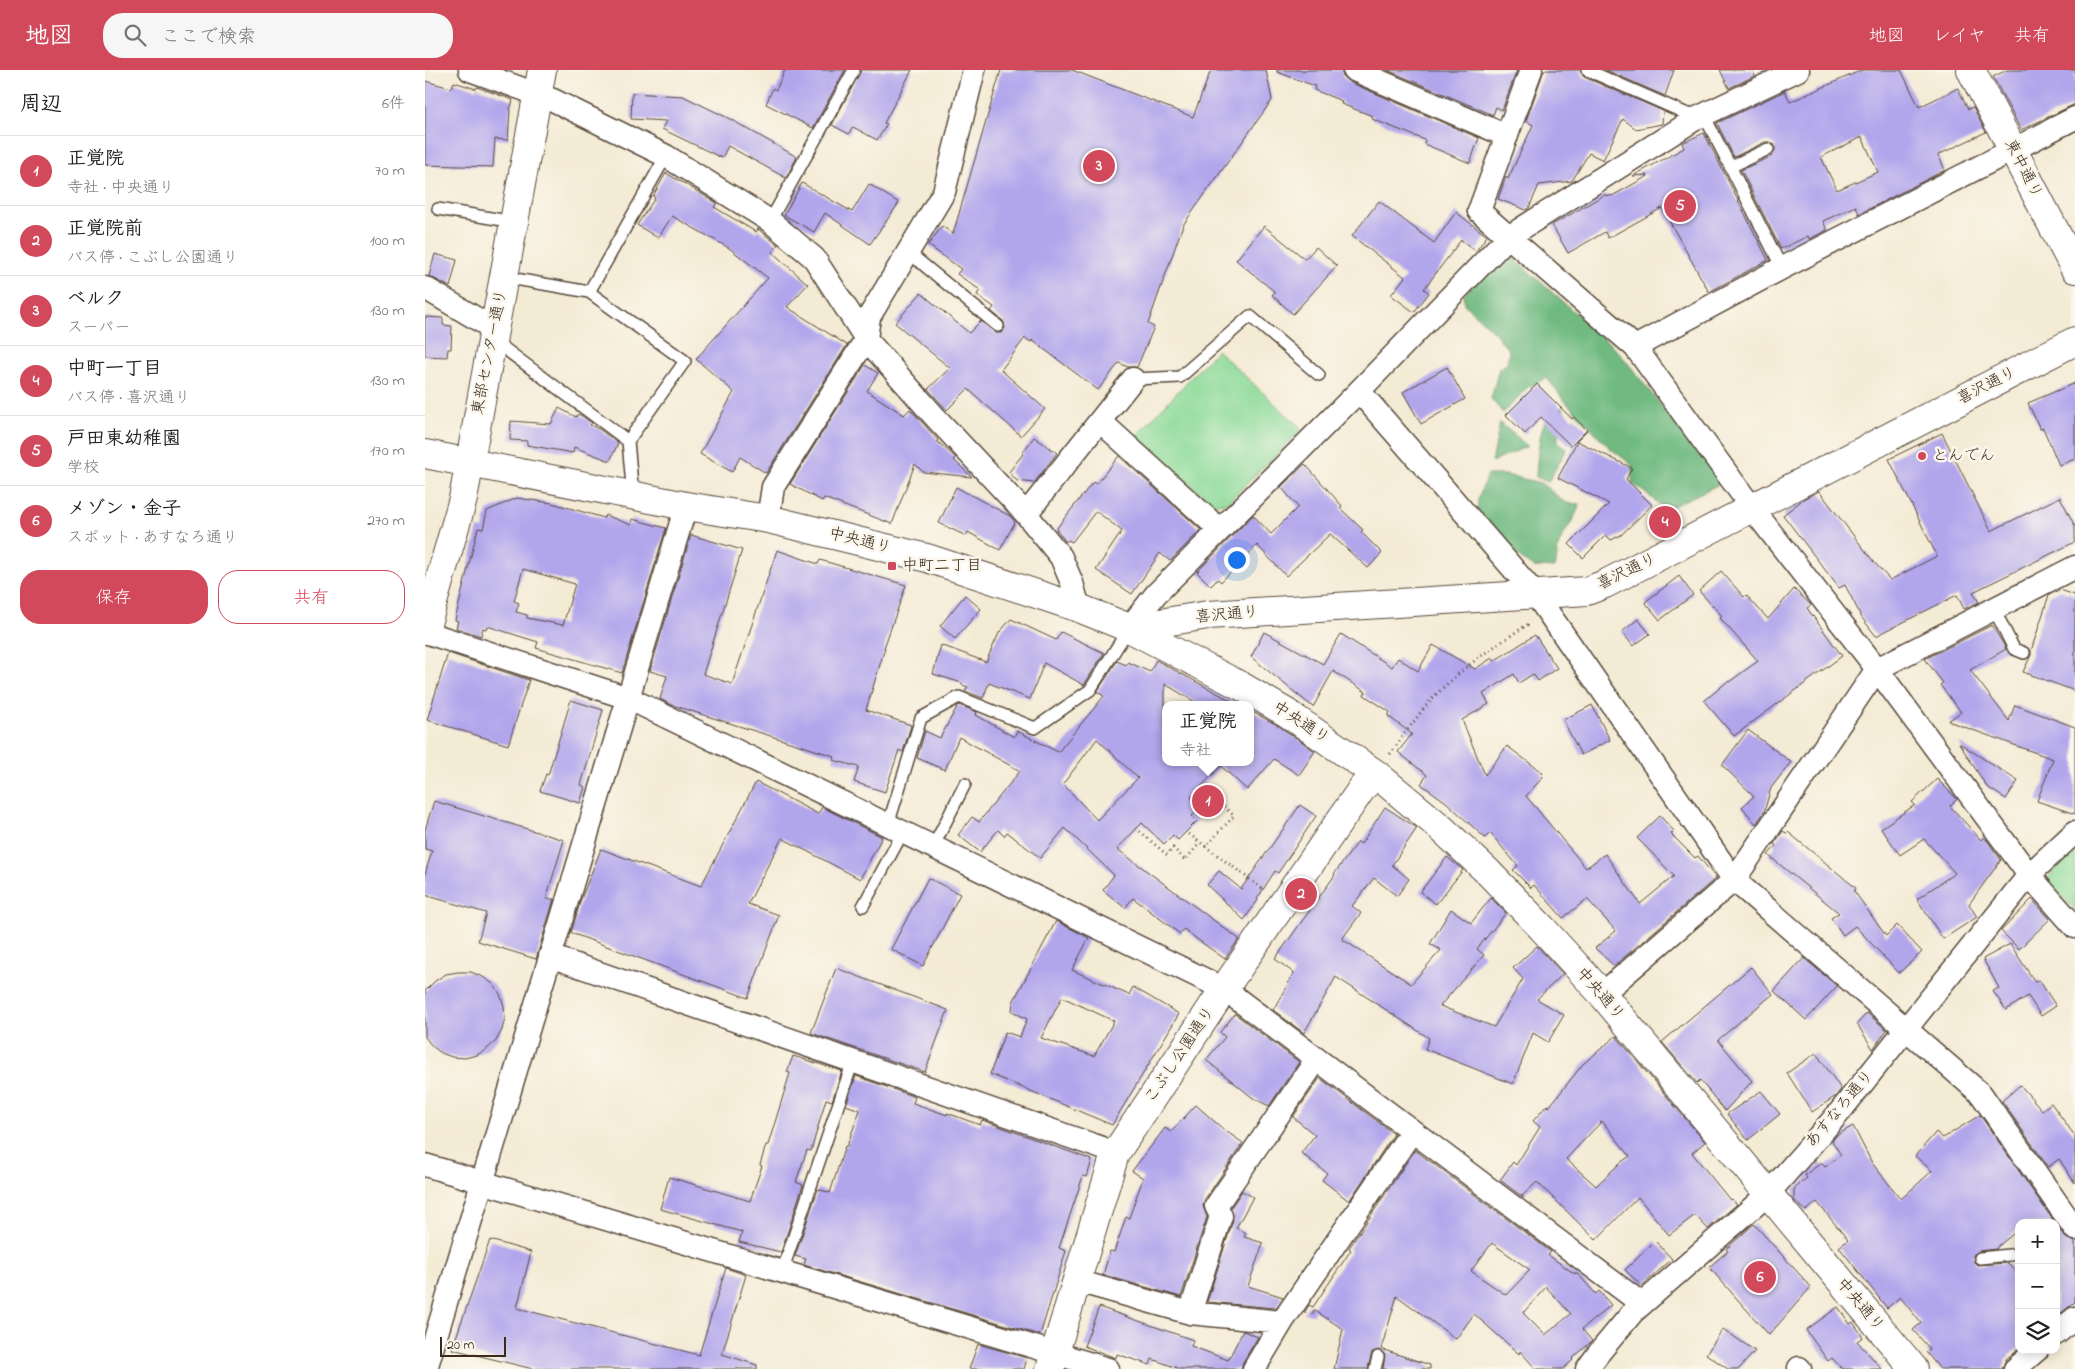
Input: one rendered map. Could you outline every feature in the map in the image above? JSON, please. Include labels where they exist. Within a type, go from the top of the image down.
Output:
[{"type":"street","points":[[470,70],[540,82],[553,100],[667,156],[770,221],[814,258],[866,339],[936,418],[1026,514],[1061,557],[1072,583],[1079,608]]},
{"type":"street","points":[[1354,70],[1507,136]]},
{"type":"street","points":[[1531,70],[1479,211],[1635,347],[1752,508],[1877,669],[2029,875],[2075,927]]},
{"type":"street","points":[[1129,628],[1156,594],[1219,529],[1359,391],[1508,237],[1697,118],[1798,70]]},
{"type":"street","name":"東中通り","points":[[1971,70],[2075,269]]},
{"type":"street","points":[[769,520],[773,487],[866,339],[869,316],[945,192],[969,71]]},
{"type":"street","name":"東部センター通り","points":[[425,631],[463,499],[540,82]]},
{"type":"street","points":[[1635,347],[1782,268],[2075,118]]},
{"type":"street","points":[[425,288],[493,334]]},
{"type":"street","name":"喜沢通り","points":[[1129,628],[1208,615],[1541,603],[1587,591],[1605,584],[2075,341]]},
{"type":"street","points":[[1026,514],[1133,379]]},
{"type":"street","points":[[1359,391],[1541,603],[1734,880],[1981,1094],[2066,1222]]},
{"type":"street","points":[[1100,421],[1219,529]]},
{"type":"street","name":"中央通り","points":[[425,454],[685,506],[769,520],[927,558],[1079,608],[1129,628],[1241,686],[1331,742],[1376,774],[1441,828],[1487,871],[1602,994],[1767,1195],[1914,1369]]},
{"type":"street","points":[[426,1369],[685,506]]},
{"type":"street","points":[[1602,994],[1734,880],[1877,669],[2075,567]]},
{"type":"street","points":[[425,631],[628,698],[1224,989],[1642,1304]]},
{"type":"street","name":"こぶし公園通り","points":[[1053,1361],[1115,1154],[1224,989],[1363,787],[1376,774]]},
{"type":"street","name":"あすなろ通り","points":[[1587,1369],[1611,1338],[1642,1304],[1767,1195],[1838,1114],[2029,875],[2075,832]]},
{"type":"street","points":[[550,956],[1102,1148]]},
{"type":"street","points":[[1190,1313],[1221,1216],[1216,1206],[1317,1059]]},
{"type":"street","points":[[1254,1369],[1282,1322],[1413,1131]]},
{"type":"street","points":[[425,1165],[782,1272],[1053,1361],[1108,1369]]},
{"type":"street","points":[[1077,1280],[1190,1313],[1282,1322]]},
{"type":"street","points":[[2060,1331],[2075,1318]]},
{"type":"street","points":[[2015,1369],[2032,1354]]},
{"type":"lane","points":[[770,221],[854,70]]},
{"type":"lane","points":[[1587,70],[1708,123],[1782,268]]},
{"type":"lane","points":[[1730,167],[1768,149]]},
{"type":"lane","points":[[589,292],[667,156]]},
{"type":"lane","points":[[438,209],[514,222]]},
{"type":"lane","points":[[908,252],[998,326]]},
{"type":"lane","points":[[503,278],[589,292],[685,361],[628,441],[633,496]]},
{"type":"lane","points":[[1133,379],[1180,378],[1249,316],[1319,374]]},
{"type":"lane","points":[[493,334],[628,441]]},
{"type":"lane","points":[[1994,608],[2014,649],[2024,653]]},
{"type":"lane","points":[[863,906],[896,828],[921,718],[959,697],[1035,728],[1091,690],[1129,628]]},
{"type":"lane","points":[[933,847],[965,784]]},
{"type":"lane","points":[[782,1272],[853,1061]]},
{"type":"lane","points":[[1980,1258],[2015,1254]]},
{"type":"lane","points":[[1375,1369],[1378,1357]]},
{"type":"path","points":[[1376,774],[1420,714],[1445,685],[1541,603]]},
{"type":"path","points":[[1205,847],[1234,816],[1206,790]]},
{"type":"path","points":[[1136,828],[1167,855],[1173,848],[1185,860],[1200,843]]},
{"type":"path","points":[[1189,834],[1264,890]]},
{"type":"green space","points":[[1507,252],[1619,352],[1722,483],[1666,509],[1632,483],[1632,465],[1610,448],[1564,400],[1547,378],[1528,387],[1503,413],[1491,399],[1499,368],[1507,364],[1509,351],[1495,333],[1464,304],[1464,294]]},
{"type":"green space","points":[[1217,350],[1302,429],[1227,503],[1212,504],[1136,436]]},
{"type":"green space","points":[[1552,407],[1563,408],[1566,419],[1558,431],[1558,441],[1567,449],[1548,482],[1536,477],[1541,432]]},
{"type":"green space","points":[[1500,423],[1528,446],[1492,462]]},
{"type":"green space","points":[[1487,475],[1506,475],[1541,483],[1566,503],[1580,504],[1559,544],[1555,568],[1533,567],[1520,558],[1477,515],[1478,499]]},
{"type":"green space","points":[[2075,850],[2075,910],[2046,879]]},
{"type":"building","points":[[785,70],[845,70],[813,128],[766,104],[773,88],[776,90]]},
{"type":"building","points":[[861,70],[912,70],[884,123],[887,124],[877,140],[853,127],[849,134],[832,125]]},
{"type":"building","points":[[1001,70],[1072,70],[1193,117],[1211,70],[1266,70],[1272,100],[1183,225],[1148,324],[1154,327],[1137,367],[1128,367],[1119,363],[1098,390],[1032,340],[1031,342],[1025,338],[1001,370],[1045,409],[1021,436],[968,389],[947,410],[928,389],[950,368],[895,323],[921,293],[969,333],[981,321],[996,333],[1001,333],[1005,328],[1003,321],[991,311],[994,307],[977,295],[980,290],[957,274],[961,269],[928,245],[942,226],[953,234]]},
{"type":"building","points":[[1277,70],[1341,70],[1343,77],[1349,82],[1479,138],[1470,163],[1424,144],[1425,140],[1372,119],[1373,116],[1341,104],[1342,101],[1314,90],[1315,86],[1277,72]]},
{"type":"building","points":[[1387,70],[1517,70],[1502,110],[1496,107],[1493,115]]},
{"type":"building","points":[[1544,70],[1580,70],[1584,77],[1663,111],[1662,124],[1636,129],[1623,119],[1603,160],[1589,153],[1572,181],[1539,185],[1529,208],[1526,210],[1498,199],[1506,177],[1508,179],[1533,125],[1526,121]]},
{"type":"building","points":[[1606,70],[1674,70],[1665,96]]},
{"type":"building","points":[[1720,70],[1752,70],[1755,76],[1729,88]]},
{"type":"building","points":[[1862,70],[1901,70],[1919,107],[1958,88],[1968,109],[1973,107],[1986,132],[1938,155],[1945,170],[1859,214],[1856,206],[1823,221],[1827,230],[1809,239],[1808,236],[1781,249],[1741,170],[1772,156],[1775,145],[1765,142],[1734,157],[1717,123],[1785,91],[1790,102]],"holes":[[[1862,137],[1878,172],[1837,190],[1821,157]]]},
{"type":"building","points":[[2007,70],[2075,70],[2075,104],[2021,130],[1993,77]]},
{"type":"building","points":[[425,81],[451,88],[454,82],[476,89],[477,87],[513,100],[510,110],[508,140],[495,139],[493,167],[425,165]]},
{"type":"building","points":[[632,93],[683,96],[728,118],[797,157],[786,178],[728,146],[722,158],[662,129],[666,121],[631,119]]},
{"type":"building","points":[[1704,133],[1768,260],[1709,292],[1662,208],[1608,238],[1605,232],[1568,253],[1552,225],[1604,195],[1612,196],[1648,176],[1633,176],[1684,148],[1682,143]]},
{"type":"building","points":[[666,173],[717,203],[714,207],[756,232],[758,229],[778,245],[772,252],[808,284],[787,307],[847,345],[766,473],[740,457],[732,472],[700,454],[734,392],[696,359],[768,278],[729,248],[672,216],[658,238],[637,225],[655,198],[653,196]]},
{"type":"building","points":[[802,183],[852,212],[869,184],[899,203],[870,244],[825,213],[814,232],[784,215]]},
{"type":"building","points":[[1379,201],[1434,243],[1456,212],[1487,236],[1476,251],[1461,240],[1424,289],[1429,293],[1414,312],[1391,295],[1405,277],[1352,236]]},
{"type":"building","points":[[1264,226],[1305,259],[1316,247],[1337,266],[1293,314],[1272,295],[1275,292],[1236,260]]},
{"type":"building","points":[[435,254],[457,260],[450,287],[429,276]]},
{"type":"building","points":[[425,317],[443,318],[443,325],[452,326],[451,349],[448,349],[447,357],[425,356]]},
{"type":"building","points":[[865,365],[878,373],[867,391],[904,415],[910,409],[937,441],[956,458],[954,460],[972,477],[923,472],[915,464],[892,524],[824,498],[822,501],[790,484]]},
{"type":"building","points":[[1447,367],[1465,399],[1421,424],[1403,392]]},
{"type":"building","points":[[2075,383],[2075,459],[2059,465],[2043,428],[2040,429],[2028,403]]},
{"type":"building","points":[[1537,384],[1572,419],[1574,417],[1587,430],[1571,446],[1541,417],[1525,434],[1506,415]]},
{"type":"building","points":[[559,408],[576,417],[578,414],[582,416],[592,423],[590,425],[599,429],[618,443],[610,461],[574,447],[573,453],[527,445],[527,441],[510,440],[511,421],[551,424]]},
{"type":"building","points":[[1942,433],[1991,531],[2060,497],[2075,526],[2075,542],[1973,592],[1979,602],[1964,609],[1957,595],[1876,636],[1862,618],[1845,585],[1839,588],[1783,515],[1805,498],[1819,491],[1890,580],[1937,556],[1889,459]]},
{"type":"building","points":[[1034,437],[1057,453],[1034,483],[1017,481],[1009,472]]},
{"type":"building","points":[[1577,441],[1632,468],[1626,479],[1652,505],[1621,535],[1611,540],[1606,535],[1583,558],[1569,544],[1609,504],[1558,478]]},
{"type":"building","points":[[1119,456],[1201,530],[1170,561],[1160,553],[1132,594],[1096,570],[1122,531],[1096,511],[1072,542],[1068,540],[1066,542],[1056,529],[1093,482],[1096,484]]},
{"type":"building","points":[[1305,464],[1342,506],[1340,508],[1363,530],[1361,532],[1382,553],[1368,568],[1330,534],[1286,576],[1257,545],[1221,582],[1218,579],[1211,586],[1197,572],[1253,515],[1271,534],[1298,507],[1281,487]]},
{"type":"building","points":[[956,487],[1010,516],[1015,522],[1000,550],[968,532],[966,536],[939,523]]},
{"type":"building","points":[[517,498],[552,503],[604,518],[605,515],[631,525],[632,519],[666,528],[622,673],[536,648],[538,642],[487,626],[486,629],[483,628],[481,636],[456,628],[458,621],[455,620],[478,528],[483,529],[487,511]],"holes":[[[523,569],[575,584],[563,625],[527,618],[527,615],[516,612],[519,603],[514,601]]]},
{"type":"building","points":[[691,535],[742,550],[703,674],[732,684],[777,550],[818,564],[820,560],[906,585],[884,648],[866,710],[911,725],[903,752],[899,750],[885,792],[854,782],[859,767],[833,760],[834,756],[672,705],[660,699],[667,676],[650,671]]},
{"type":"building","points":[[1721,571],[1744,597],[1746,595],[1768,619],[1794,589],[1811,605],[1807,608],[1842,656],[1734,736],[1704,701],[1728,681],[1758,661],[1699,591]]},
{"type":"building","points":[[1679,576],[1693,595],[1660,620],[1645,602]]},
{"type":"building","points":[[2060,590],[2075,595],[2075,691],[2023,672],[2031,655],[2049,595]]},
{"type":"building","points":[[965,595],[981,609],[955,639],[940,626]]},
{"type":"building","points":[[1011,619],[1056,640],[1061,632],[1104,653],[1084,685],[1044,663],[1030,699],[989,683],[983,698],[965,691],[968,687],[962,685],[962,683],[933,674],[941,645],[986,662],[999,633]]},
{"type":"building","points":[[1638,619],[1650,634],[1633,646],[1622,632]]},
{"type":"building","points":[[1992,625],[2006,649],[1970,670],[2009,721],[2015,705],[2075,727],[2075,814],[2037,801],[2053,759],[1948,721],[1961,712],[1940,685],[1943,683],[1925,659]]},
{"type":"building","points":[[1264,632],[1323,664],[1341,634],[1392,667],[1398,658],[1418,671],[1433,645],[1475,669],[1492,658],[1494,661],[1535,635],[1557,668],[1538,681],[1533,674],[1519,683],[1514,674],[1483,694],[1489,704],[1462,720],[1485,775],[1507,746],[1543,773],[1541,775],[1543,777],[1526,796],[1586,868],[1605,854],[1640,904],[1674,876],[1637,838],[1660,816],[1674,831],[1671,834],[1695,858],[1698,856],[1716,878],[1614,966],[1595,948],[1616,931],[1587,899],[1563,918],[1534,885],[1531,888],[1513,870],[1518,866],[1490,833],[1485,838],[1446,802],[1421,784],[1427,775],[1398,752],[1412,734],[1388,716],[1390,712],[1364,695],[1366,692],[1333,671],[1313,707],[1251,657]]},
{"type":"building","points":[[448,653],[529,680],[508,745],[427,720]]},
{"type":"building","points":[[1156,660],[1232,701],[1193,701],[1165,684],[1165,701],[1162,701],[1162,766],[1221,766],[1191,797],[1201,807],[1192,816],[1197,821],[1178,840],[1173,835],[1164,844],[1142,823],[1117,849],[1239,939],[1225,959],[1184,929],[1180,934],[1133,898],[1125,908],[1103,890],[1114,875],[1065,828],[1040,858],[1007,832],[1004,836],[998,830],[980,852],[958,835],[972,817],[979,822],[1020,771],[959,737],[945,770],[917,758],[925,731],[940,738],[959,705],[977,712],[976,715],[1014,737],[1017,731],[1058,752],[1104,696],[1097,692],[1117,661],[1126,665],[1128,662],[1150,672]],"holes":[[[1097,739],[1138,778],[1097,820],[1063,784]]]},
{"type":"building","points":[[571,700],[603,710],[581,785],[585,787],[580,803],[540,791],[546,774],[548,775]]},
{"type":"building","points":[[1592,705],[1610,740],[1581,755],[1563,720]]},
{"type":"building","points":[[1254,713],[1279,726],[1315,751],[1299,775],[1274,759],[1247,790],[1221,766],[1254,766]]},
{"type":"building","points":[[1748,730],[1791,762],[1771,788],[1764,812],[1756,824],[1742,807],[1754,796],[1722,765]]},
{"type":"building","points":[[1959,743],[2018,781],[2006,799],[1987,787]]},
{"type":"building","points":[[1937,779],[1957,799],[1950,806],[1981,840],[1983,837],[1987,840],[2001,860],[1969,904],[1977,917],[1943,939],[1917,899],[1955,873],[1924,839],[1900,855],[1881,828],[1915,805],[1912,802]]},
{"type":"building","points":[[756,782],[818,814],[822,807],[882,837],[860,879],[782,838],[748,904],[779,915],[748,998],[571,933],[581,899],[601,849],[701,886]]},
{"type":"building","points":[[434,801],[564,840],[546,899],[554,899],[536,959],[478,941],[486,913],[425,895],[425,874],[432,851],[425,849],[425,830]]},
{"type":"building","points":[[1300,805],[1316,816],[1278,873],[1275,871],[1244,920],[1207,885],[1219,871],[1241,889]]},
{"type":"building","points":[[1385,807],[1417,828],[1392,865],[1409,879],[1397,896],[1374,878],[1352,906],[1361,913],[1342,939],[1411,984],[1441,950],[1430,944],[1451,909],[1471,923],[1491,898],[1506,913],[1477,949],[1484,955],[1440,1006],[1494,1027],[1523,979],[1513,968],[1537,946],[1563,974],[1537,999],[1564,1015],[1548,1042],[1533,1033],[1513,1084],[1425,1049],[1429,1038],[1336,977],[1304,1033],[1273,1010],[1294,973],[1275,959],[1334,874],[1358,842],[1361,844]]},
{"type":"building","points":[[1783,831],[1788,832],[1856,888],[1854,891],[1886,936],[1897,925],[1922,952],[1899,973],[1855,926],[1843,935],[1831,918],[1839,913],[1768,855],[1776,846],[1774,844]]},
{"type":"building","points":[[1447,857],[1463,870],[1436,904],[1420,892]]},
{"type":"building","points":[[928,878],[960,894],[923,966],[891,949]]},
{"type":"building","points":[[2032,899],[2050,919],[2019,949],[2001,931]]},
{"type":"building","points":[[1056,921],[1089,938],[1072,970],[1129,995],[1133,987],[1179,1014],[1112,1125],[990,1074],[1005,1032],[1020,1037],[1027,1019],[1012,1011],[1013,1002]],"holes":[[[1062,997],[1114,1021],[1094,1056],[1041,1038]]]},
{"type":"building","points":[[2010,944],[2035,982],[2039,980],[2056,1006],[2041,1016],[2028,996],[2006,1010],[1993,991],[1999,988],[1983,959]]},
{"type":"building","points":[[1804,958],[1837,986],[1806,1020],[1774,991]]},
{"type":"building","points":[[1751,967],[1773,994],[1718,1040],[1752,1081],[1725,1111],[1700,1080],[1697,1083],[1662,1042]]},
{"type":"building","points":[[836,968],[948,1010],[925,1072],[811,1033]]},
{"type":"building","points":[[471,972],[493,984],[500,994],[505,1018],[502,1030],[496,1041],[477,1055],[465,1058],[452,1057],[441,1053],[425,1037],[425,991],[446,974]]},
{"type":"building","points":[[1867,1013],[1887,1030],[1873,1049],[1857,1024]]},
{"type":"building","points":[[1235,1014],[1299,1062],[1269,1106],[1253,1098],[1206,1060],[1225,1037],[1220,1032]]},
{"type":"building","points":[[1616,1036],[1705,1142],[1692,1153],[1730,1200],[1737,1204],[1708,1229],[1695,1215],[1669,1235],[1638,1197],[1596,1240],[1537,1182],[1522,1196],[1524,1198],[1500,1180],[1513,1162],[1516,1165],[1540,1127],[1533,1121],[1547,1105],[1549,1107],[1583,1064]],"holes":[[[1602,1121],[1630,1156],[1596,1186],[1566,1159]]]},
{"type":"building","points":[[1816,1053],[1841,1089],[1836,1096],[1812,1112],[1787,1073]]},
{"type":"building","points":[[793,1056],[842,1071],[832,1101],[826,1099],[811,1151],[807,1150],[796,1182],[803,1185],[781,1252],[739,1242],[742,1232],[660,1209],[669,1177],[750,1201],[790,1073],[787,1072]]},
{"type":"building","points":[[856,1076],[915,1097],[913,1103],[980,1125],[982,1120],[1092,1160],[1087,1177],[1083,1176],[1059,1248],[1066,1251],[1040,1335],[804,1265],[806,1259],[795,1256],[818,1189],[830,1193],[845,1146],[847,1146],[860,1110],[846,1105]]},
{"type":"building","points":[[1320,1078],[1394,1134],[1349,1201],[1322,1180],[1327,1173],[1301,1153],[1315,1135],[1293,1117]]},
{"type":"building","points":[[2020,1085],[2042,1110],[2051,1103],[2075,1136],[2075,1183],[2059,1159],[2048,1167],[2002,1101]]},
{"type":"building","points":[[1761,1091],[1780,1114],[1748,1140],[1727,1114]]},
{"type":"building","points":[[1196,1105],[1223,1129],[1243,1143],[1205,1199],[1203,1206],[1207,1217],[1181,1297],[1103,1275],[1110,1251],[1114,1252],[1126,1217],[1129,1218],[1143,1178],[1132,1171],[1165,1128],[1171,1132]]},
{"type":"building","points":[[1980,1115],[2052,1219],[2015,1219],[2015,1232],[1997,1249],[1979,1251],[1973,1255],[1974,1262],[1977,1265],[2008,1263],[2015,1271],[2015,1351],[2006,1359],[2002,1369],[1940,1369],[1926,1352],[1930,1349],[1913,1330],[1921,1323],[1900,1297],[1887,1308],[1839,1247],[1848,1240],[1817,1202],[1806,1211],[1794,1200],[1794,1189],[1807,1178],[1805,1175],[1821,1163],[1825,1167],[1841,1155],[1832,1141],[1837,1135],[1853,1126],[1872,1163],[1901,1199],[1932,1171],[1915,1156],[1936,1132],[1943,1138]]},
{"type":"building","points":[[1415,1150],[1551,1252],[1548,1255],[1575,1274],[1576,1272],[1596,1294],[1599,1291],[1611,1305],[1582,1329],[1592,1341],[1563,1369],[1536,1369],[1520,1351],[1519,1354],[1474,1314],[1456,1339],[1397,1296],[1381,1349],[1430,1365],[1430,1369],[1383,1369],[1385,1355],[1379,1350],[1372,1352],[1368,1369],[1334,1369],[1343,1329],[1314,1310],[1313,1314],[1304,1313],[1309,1305],[1313,1307],[1351,1250],[1349,1248]],"holes":[[[1492,1243],[1530,1270],[1506,1295],[1471,1271]],[[1546,1287],[1571,1314],[1545,1335],[1523,1313]]]},
{"type":"building","points":[[1242,1191],[1253,1197],[1236,1228],[1246,1233],[1244,1237],[1263,1243],[1248,1286],[1283,1297],[1276,1308],[1207,1302],[1233,1220],[1231,1207]]},
{"type":"building","points":[[1754,1224],[1811,1287],[1769,1335],[1709,1267],[1728,1251],[1726,1249]]},
{"type":"building","points":[[2060,1230],[2065,1237],[2075,1242],[2075,1302],[2060,1314]]},
{"type":"building","points":[[490,1240],[531,1252],[517,1308],[699,1355],[726,1268],[746,1275],[722,1354],[757,1365],[757,1369],[533,1369],[452,1349]]},
{"type":"building","points":[[1655,1241],[1672,1259],[1642,1286],[1625,1270]]},
{"type":"building","points":[[1099,1307],[1193,1340],[1191,1346],[1228,1360],[1243,1331],[1258,1337],[1243,1362],[1241,1369],[1180,1369],[1152,1359],[1150,1365],[1117,1354],[1116,1358],[1084,1346]]},
{"type":"building","points":[[1838,1307],[1850,1324],[1853,1322],[1863,1337],[1857,1341],[1882,1369],[1842,1369],[1832,1358],[1828,1361],[1806,1330]]},
{"type":"building","points":[[1723,1329],[1755,1351],[1739,1369],[1728,1369],[1706,1354]]},
{"type":"building","points":[[978,1344],[1027,1358],[1024,1369],[969,1369]]},
{"type":"place","name":"ベルク","points":[[1099,166]]},
{"type":"place","name":"戸田東幼稚園","points":[[1680,206]]},
{"type":"place","name":"とんでん","points":[[1922,456]]},
{"type":"place","name":"中町一丁目","points":[[1665,522]]},
{"type":"place","name":"中町二丁目","points":[[892,566]]},
{"type":"place","name":"正覚院","points":[[1208,801]]},
{"type":"place","name":"正覚院前","points":[[1301,894]]},
{"type":"place","name":"メゾン・金子","points":[[1760,1277]]}]
